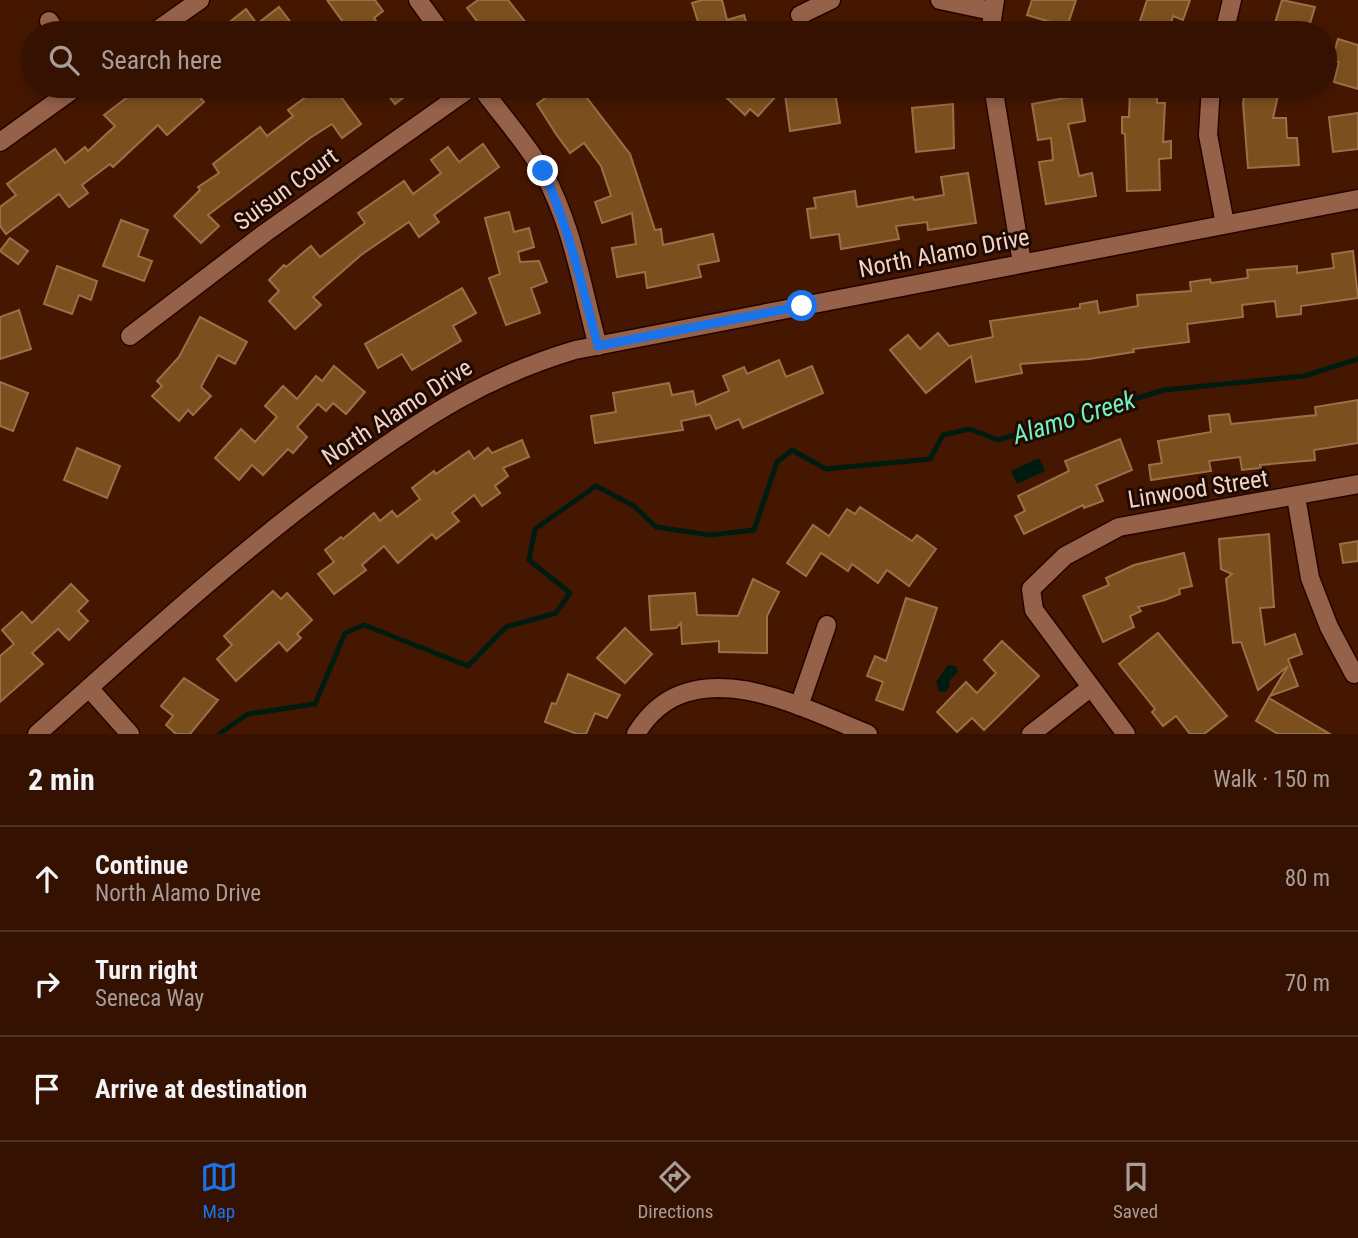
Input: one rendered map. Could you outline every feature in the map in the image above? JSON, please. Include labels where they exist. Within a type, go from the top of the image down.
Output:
[{"type":"street","points":[[170,21],[200,0]]},
{"type":"street","points":[[418,0],[433,21]]},
{"type":"street","points":[[800,15],[831,0]]},
{"type":"street","points":[[940,0],[993,5]]},
{"type":"street","points":[[1226,21],[1232,0]]},
{"type":"street","points":[[0,142],[61,98]]},
{"type":"street","name":"Suisun Court","points":[[130,336],[265,233],[456,98]]},
{"type":"street","points":[[489,98],[543,171],[560,207],[598,346]]},
{"type":"street","points":[[995,98],[1022,263]]},
{"type":"street","points":[[1210,98],[1208,135],[1225,225]]},
{"type":"street","name":"North Alamo Drive","points":[[37,734],[167,616],[308,500],[451,401],[502,374],[538,361],[598,346],[1358,199]]},
{"type":"street","name":"Linwood Street","points":[[1126,734],[1034,610],[1031,589],[1065,556],[1119,527],[1358,484]]},
{"type":"street","points":[[1296,497],[1310,578],[1329,627],[1354,674]]},
{"type":"street","points":[[799,706],[827,625]]},
{"type":"street","points":[[636,734],[653,713],[671,699],[693,690],[716,687],[734,688],[799,706],[869,734]]},
{"type":"street","points":[[89,688],[130,734]]},
{"type":"street","points":[[1031,734],[1090,688]]},
{"type":"shaded area","points":[[1039,458],[1045,471],[1017,484],[1011,471]]},
{"type":"shaded area","points":[[948,665],[956,666],[958,672],[950,680],[949,688],[945,692],[939,691],[936,682]]},
{"type":"building","points":[[327,0],[375,0],[383,11],[374,18],[376,21],[342,21]]},
{"type":"building","points":[[478,0],[508,0],[525,21],[477,21],[467,8]]},
{"type":"building","points":[[722,0],[727,20],[744,15],[746,21],[698,21],[692,3]]},
{"type":"building","points":[[1032,0],[1076,0],[1069,21],[1047,21],[1027,15]]},
{"type":"building","points":[[1147,0],[1190,0],[1183,20],[1173,16],[1172,21],[1140,21]]},
{"type":"building","points":[[1282,0],[1315,7],[1311,21],[1276,21]]},
{"type":"building","points":[[279,7],[290,21],[261,21]]},
{"type":"building","points":[[246,9],[255,21],[231,21]]},
{"type":"building","points":[[1338,39],[1358,45],[1358,89],[1337,83]]},
{"type":"building","points":[[126,98],[201,98],[204,102],[167,135],[158,125],[113,167],[110,164],[82,185],[88,193],[69,207],[59,194],[6,234],[0,226],[0,207],[16,195],[7,184],[55,149],[65,163],[85,147],[88,151],[115,126],[104,115]]},
{"type":"building","points":[[304,98],[342,98],[361,124],[342,138],[332,124],[310,138],[208,215],[219,226],[201,243],[174,216],[200,190],[198,187],[219,173],[213,164],[260,127],[267,136],[293,116],[288,110]]},
{"type":"building","points":[[390,98],[403,98],[395,104]]},
{"type":"building","points":[[545,98],[587,98],[630,154],[655,230],[661,229],[663,245],[713,234],[719,261],[698,265],[701,277],[647,288],[645,272],[617,277],[612,248],[636,244],[632,213],[602,223],[595,202],[611,196],[601,166],[584,143],[570,153],[537,104]]},
{"type":"building","points":[[727,98],[774,98],[758,116],[750,109],[745,115]]},
{"type":"building","points":[[786,98],[836,98],[840,123],[790,131]]},
{"type":"building","points":[[1081,98],[1085,121],[1068,124],[1079,176],[1092,173],[1096,196],[1046,204],[1039,162],[1053,160],[1051,138],[1038,140],[1032,104]]},
{"type":"building","points":[[1130,98],[1157,98],[1157,103],[1165,103],[1163,142],[1171,141],[1171,158],[1159,159],[1160,190],[1127,191],[1122,117],[1129,117]]},
{"type":"building","points":[[1244,98],[1277,98],[1273,118],[1286,118],[1287,138],[1297,138],[1299,165],[1248,168]]},
{"type":"building","points":[[953,104],[954,148],[916,152],[912,108]]},
{"type":"building","points":[[1358,113],[1358,149],[1333,152],[1329,117]]},
{"type":"building","points":[[483,144],[499,167],[434,215],[439,222],[419,237],[409,222],[361,255],[313,297],[321,305],[295,329],[269,301],[279,291],[269,280],[284,265],[286,267],[311,246],[320,257],[365,223],[358,213],[404,181],[413,194],[441,173],[431,160],[448,147],[459,162]]},
{"type":"building","points":[[968,173],[976,223],[928,230],[927,222],[896,226],[899,239],[841,249],[839,234],[811,238],[807,209],[816,208],[814,198],[855,191],[857,207],[913,197],[914,200],[944,195],[941,177]]},
{"type":"building","points":[[509,212],[514,232],[529,228],[534,247],[518,252],[520,262],[539,261],[547,282],[531,288],[540,313],[506,325],[489,278],[500,274],[485,218]]},
{"type":"building","points":[[121,220],[148,230],[138,256],[152,261],[144,281],[103,266]]},
{"type":"building","points":[[10,238],[28,251],[18,264],[0,251]]},
{"type":"building","points":[[1353,251],[1358,298],[1301,306],[1301,314],[1277,317],[1275,301],[1242,305],[1243,317],[1187,324],[1189,342],[1133,349],[1134,352],[1089,359],[1020,364],[1022,373],[976,382],[971,356],[926,393],[890,350],[908,335],[920,349],[938,333],[949,346],[993,337],[990,321],[1080,308],[1080,304],[1097,301],[1099,313],[1138,306],[1137,295],[1191,291],[1190,282],[1210,279],[1211,283],[1248,278],[1247,270],[1297,266],[1297,273],[1334,268],[1332,254]]},
{"type":"building","points":[[57,266],[97,281],[91,300],[79,295],[72,314],[44,304]]},
{"type":"building","points":[[462,288],[476,313],[453,326],[461,341],[412,370],[402,354],[378,368],[365,344]]},
{"type":"building","points":[[19,310],[31,349],[0,359],[0,317]]},
{"type":"building","points":[[200,317],[247,342],[235,364],[218,355],[201,387],[211,396],[193,415],[188,410],[179,421],[152,396],[162,386],[157,381],[179,357]]},
{"type":"building","points":[[779,360],[786,377],[812,366],[823,393],[743,428],[739,419],[716,429],[710,415],[681,421],[683,430],[595,443],[591,416],[616,412],[613,393],[669,383],[672,395],[693,391],[696,405],[729,391],[723,376],[744,367],[747,374]]},
{"type":"building","points":[[334,366],[365,392],[346,414],[333,403],[326,411],[318,404],[297,427],[307,437],[293,453],[288,449],[263,475],[252,465],[239,480],[215,458],[241,429],[255,442],[277,417],[265,406],[283,386],[297,399],[316,376],[322,381]]},
{"type":"building","points":[[0,382],[28,393],[13,431],[0,426]]},
{"type":"building","points":[[1358,400],[1358,443],[1314,450],[1315,460],[1260,465],[1261,468],[1242,470],[1240,457],[1209,461],[1211,471],[1151,480],[1149,465],[1162,463],[1158,441],[1211,432],[1209,416],[1229,414],[1231,424],[1316,415],[1315,407]]},
{"type":"building","points":[[1120,439],[1132,470],[1096,485],[1103,501],[1084,508],[1083,505],[1024,534],[1015,516],[1025,511],[1018,496],[1069,471],[1065,461]]},
{"type":"building","points":[[522,440],[529,457],[503,468],[508,476],[495,486],[500,493],[482,506],[474,495],[452,513],[459,521],[436,539],[432,534],[398,563],[384,546],[362,565],[366,570],[334,594],[318,574],[334,562],[325,550],[374,513],[380,521],[392,511],[397,517],[420,499],[412,488],[434,471],[436,474],[469,451],[474,459],[488,448],[492,453]]},
{"type":"building","points":[[77,448],[120,466],[107,498],[64,480]]},
{"type":"building","points":[[860,507],[912,541],[917,535],[936,549],[909,586],[887,570],[878,583],[852,564],[848,571],[821,553],[806,576],[787,563],[813,525],[829,536],[847,509],[855,514]]},
{"type":"building","points":[[1269,534],[1274,607],[1260,608],[1265,645],[1295,634],[1302,654],[1288,659],[1298,686],[1270,696],[1288,666],[1258,690],[1241,642],[1233,643],[1226,579],[1232,574],[1221,569],[1219,539]]},
{"type":"building","points":[[1358,541],[1358,561],[1343,563],[1340,544]]},
{"type":"building","points":[[1184,553],[1192,586],[1179,589],[1180,594],[1165,600],[1138,607],[1141,611],[1130,616],[1134,627],[1103,642],[1083,596],[1109,585],[1106,578],[1134,565]]},
{"type":"building","points":[[753,579],[779,592],[767,616],[767,653],[719,652],[719,641],[682,644],[681,623],[676,628],[651,630],[649,596],[695,593],[697,615],[738,616]]},
{"type":"building","points":[[71,584],[88,601],[78,611],[88,621],[69,640],[58,629],[32,653],[43,664],[0,702],[0,656],[14,644],[2,630],[22,612],[32,623]]},
{"type":"building","points":[[273,591],[281,599],[287,593],[312,620],[297,634],[301,638],[287,651],[279,642],[236,681],[217,659],[232,645],[224,636]]},
{"type":"building","points":[[906,598],[937,608],[903,710],[876,700],[883,682],[867,676],[875,656],[886,661]]},
{"type":"building","points":[[625,628],[652,654],[625,683],[597,658]]},
{"type":"building","points":[[1158,633],[1227,716],[1204,734],[1190,734],[1176,716],[1163,726],[1152,712],[1155,709],[1119,664]]},
{"type":"building","points":[[1002,641],[1039,676],[984,730],[972,718],[957,732],[937,712],[966,682],[977,693],[996,673],[984,660]]},
{"type":"building","points":[[568,674],[620,695],[607,718],[595,713],[586,734],[577,734],[545,722],[552,703],[556,704]]},
{"type":"building","points":[[184,678],[218,700],[190,734],[176,734],[166,725],[173,716],[161,706]]},
{"type":"building","points":[[1269,698],[1330,734],[1278,734],[1256,721]]},
{"type":"waterway","name":"Alamo Creek","points":[[219,734],[248,714],[315,704],[345,633],[364,625],[468,666],[506,627],[556,613],[570,593],[529,560],[535,529],[596,486],[634,506],[656,527],[710,535],[754,530],[777,462],[792,450],[826,469],[930,459],[943,435],[970,429],[998,440],[1164,390],[1304,376],[1358,359]]},
{"type":"route","points":[[543,171],[560,207],[598,346],[802,306]]}]
